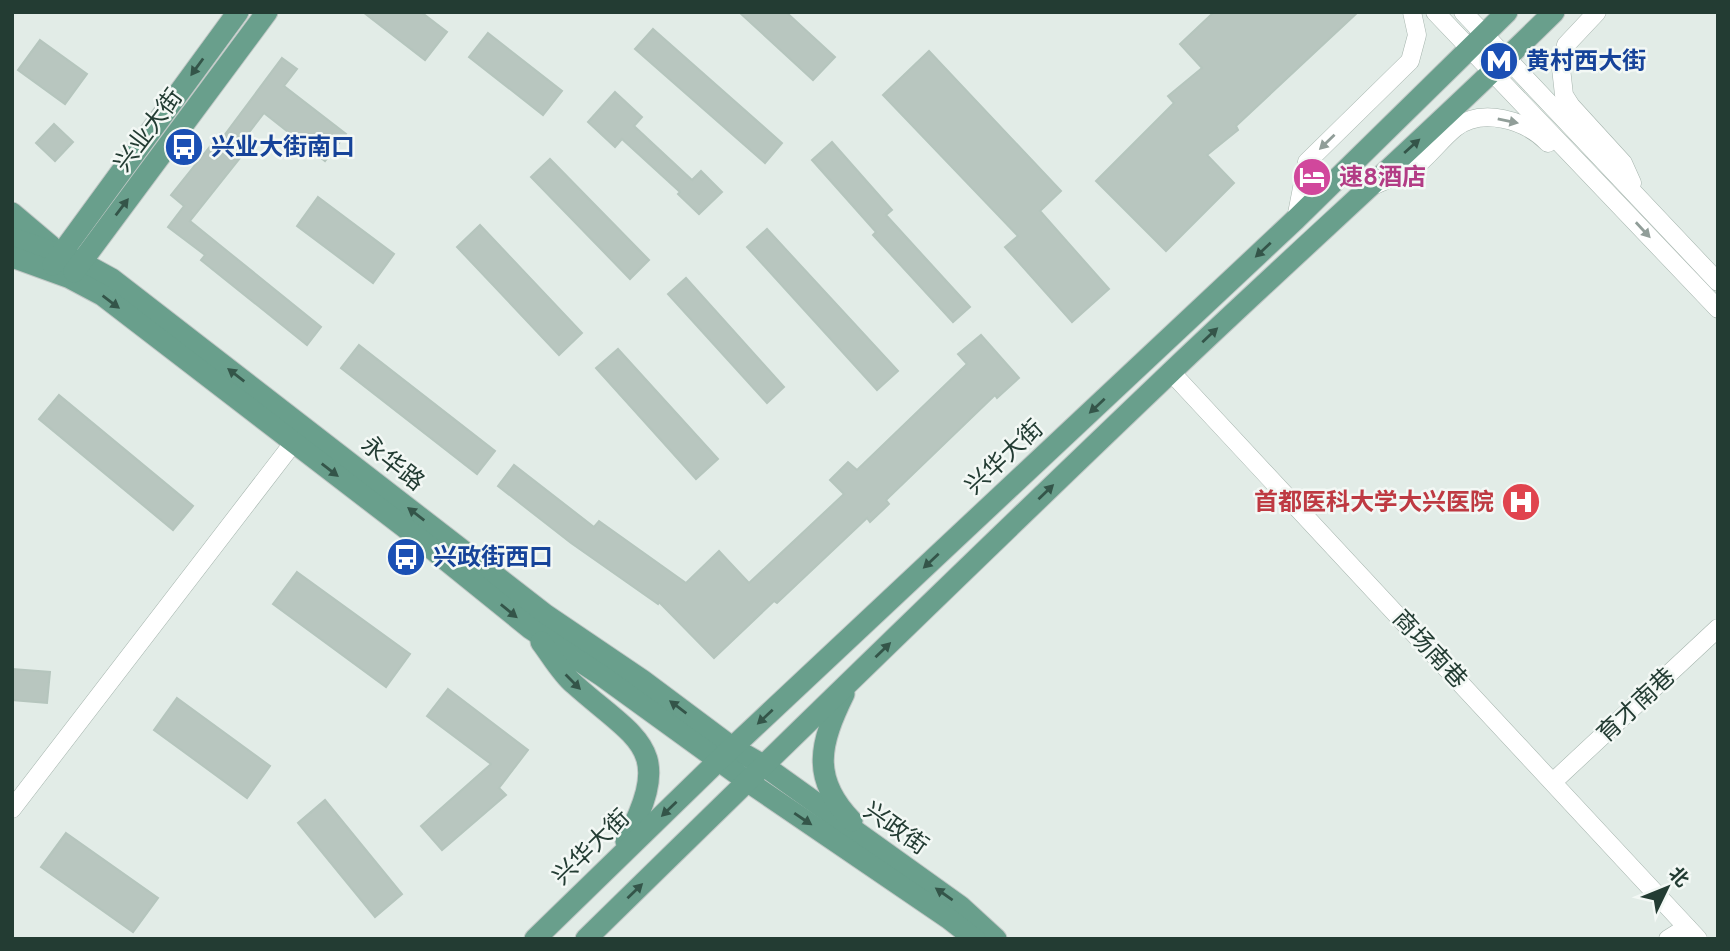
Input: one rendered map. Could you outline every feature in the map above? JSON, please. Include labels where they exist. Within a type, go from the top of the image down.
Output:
[{"type":"main road","name":"兴业大街","points":[[55,262],[237,12]]},
{"type":"main road","name":"兴业大街","points":[[76,270],[267,12]]},
{"type":"main road","name":"兴华大街","points":[[535,939],[725,754],[1296,219],[1507,12]]},
{"type":"main road","points":[[586,939],[1171,372],[1554,12]]},
{"type":"main road","points":[[12,213],[55,262]]},
{"type":"main road","name":"永华路","points":[[12,238],[55,262],[112,279],[546,615],[642,680],[725,754]]},
{"type":"main road","name":"永华路","points":[[12,257],[55,262]]},
{"type":"main road","name":"永华路","points":[[76,270],[102,295],[421,540],[531,629],[725,754]]},
{"type":"main road","points":[[531,629],[571,682],[634,734],[650,770],[649,786],[641,811],[623,847],[600,874]]},
{"type":"main road","points":[[849,683],[823,743],[823,764],[829,789],[847,816],[878,847]]},
{"type":"main road","name":"兴政街","points":[[725,754],[763,765],[960,906],[996,939]]},
{"type":"main road","name":"兴政街","points":[[725,754],[747,781],[975,939]]},
{"type":"street","points":[[1296,219],[1307,162],[1410,61],[1416,35],[1412,12]]},
{"type":"street","points":[[1435,12],[1476,40],[1640,199],[1718,282]]},
{"type":"street","points":[[1463,12],[1476,40]]},
{"type":"street","points":[[1597,12],[1566,44],[1561,68],[1564,95],[1623,163],[1640,199]]},
{"type":"street","points":[[1500,65],[1596,180],[1718,309]]},
{"type":"street","points":[[1364,189],[1413,169],[1456,127],[1471,119],[1483,118],[1522,124],[1541,135],[1569,166],[1596,180]]},
{"type":"street","name":"商场南巷","points":[[1171,372],[1554,781],[1692,933]]},
{"type":"street","points":[[12,809],[294,442]]},
{"type":"street","name":"育才南巷","points":[[1554,781],[1718,628]]},
{"type":"street","points":[[1668,939],[1692,933]]},
{"type":"building","points":[[363,12],[421,12],[447,32],[425,60]]},
{"type":"building","points":[[739,12],[786,12],[835,57],[813,80]]},
{"type":"building","points":[[1214,12],[1358,12],[1236,126],[1238,130],[1207,155],[1234,183],[1166,251],[1096,181],[1174,103],[1168,96],[1202,68],[1180,44]]},
{"type":"building","points":[[653,29],[782,143],[765,163],[635,49]]},
{"type":"building","points":[[488,33],[562,91],[543,115],[469,57]]},
{"type":"building","points":[[40,40],[87,74],[65,104],[18,70]]},
{"type":"building","points":[[929,51],[1061,191],[1040,211],[1109,289],[1072,322],[1005,247],[1018,236],[883,95]]},
{"type":"building","points":[[282,58],[297,69],[284,86],[346,134],[325,161],[264,113],[237,148],[244,153],[190,221],[321,327],[307,345],[201,260],[205,255],[168,227],[184,206],[171,195],[220,134],[223,137]]},
{"type":"building","points":[[615,92],[642,117],[634,126],[692,180],[701,171],[722,192],[699,214],[678,194],[680,192],[622,139],[615,147],[588,122]]},
{"type":"building","points":[[54,124],[73,142],[55,161],[36,143]]},
{"type":"building","points":[[832,142],[892,210],[886,215],[970,307],[953,322],[873,235],[876,232],[812,160]]},
{"type":"building","points":[[550,159],[649,260],[630,279],[531,177]]},
{"type":"building","points":[[318,197],[394,254],[373,283],[297,226]]},
{"type":"building","points":[[480,225],[582,333],[559,355],[457,247]]},
{"type":"building","points":[[767,229],[898,371],[877,390],[747,247]]},
{"type":"building","points":[[686,278],[784,387],[767,403],[668,294]]},
{"type":"building","points":[[981,335],[1019,378],[997,398],[995,395],[886,500],[889,504],[870,522],[867,518],[714,658],[659,602],[658,604],[571,543],[498,486],[514,465],[594,527],[599,521],[686,583],[719,551],[749,583],[844,494],[830,480],[848,462],[857,470],[967,364],[958,354]]},
{"type":"building","points":[[359,345],[495,451],[477,474],[341,368]]},
{"type":"building","points":[[618,349],[718,459],[696,479],[596,368]]},
{"type":"building","points":[[59,395],[193,506],[173,530],[39,419]]},
{"type":"building","points":[[297,572],[410,654],[386,687],[273,604]]},
{"type":"building","points":[[12,669],[50,672],[47,703],[12,700]]},
{"type":"building","points":[[448,689],[528,750],[499,788],[506,795],[442,850],[421,826],[491,764],[427,716]]},
{"type":"building","points":[[177,698],[270,766],[247,798],[154,730]]},
{"type":"building","points":[[325,800],[402,894],[375,917],[298,823]]},
{"type":"building","points":[[66,833],[158,898],[133,932],[41,867]]},
{"type":"place","name":"黄村西大街","points":[[1499,61]]},
{"type":"place","name":"兴业大街南口","points":[[184,147]]},
{"type":"place","name":"速8酒店","points":[[1312,177]]},
{"type":"place","name":"首都医科大学大兴医院","points":[[1521,502]]},
{"type":"place","name":"兴政街西口","points":[[406,557]]}]
